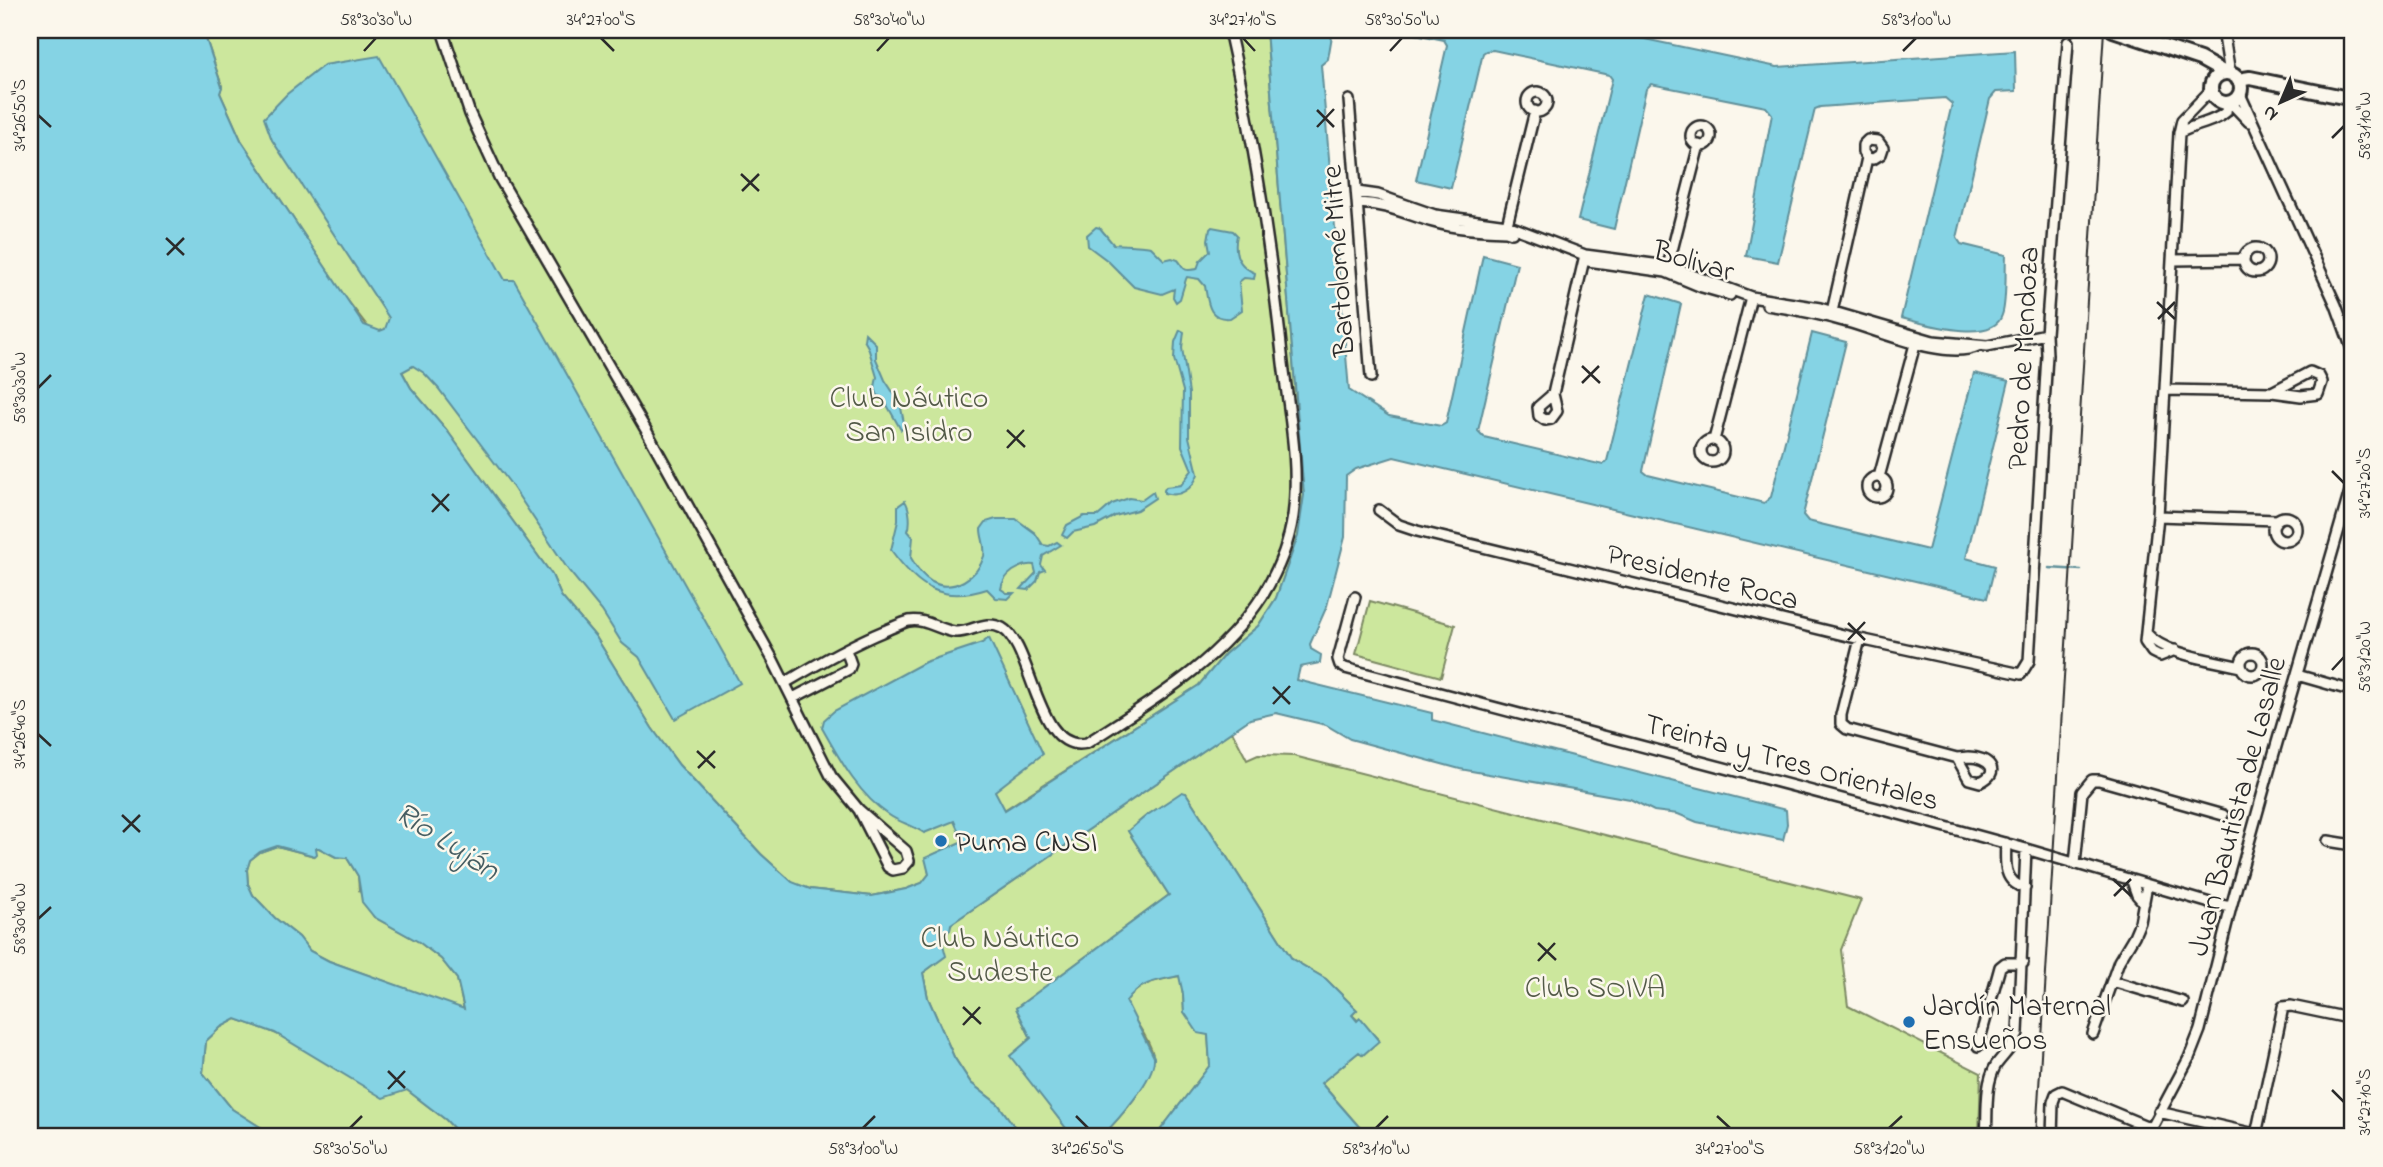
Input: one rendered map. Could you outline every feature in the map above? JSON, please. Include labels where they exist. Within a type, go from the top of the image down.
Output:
[{"type":"street","points":[[442,30],[470,114],[500,179],[646,430],[785,683],[831,775],[859,810],[906,851],[909,861],[903,868],[893,870],[888,867],[859,810]]},
{"type":"street","points":[[785,683],[846,650],[909,621],[923,622],[953,632],[988,625],[1002,628],[1014,641],[1038,699],[1056,731],[1069,743],[1077,746],[1087,743],[1190,674],[1226,639],[1264,593],[1283,553],[1291,525],[1295,486],[1293,449],[1268,239],[1249,123],[1229,30]]},
{"type":"street","points":[[2113,30],[2200,59],[2231,76],[2241,89],[2221,117],[2190,126],[2179,133]]},
{"type":"street","points":[[2223,30],[2231,76]]},
{"type":"street","name":"Pedro de Mendoza","points":[[2021,674],[2029,661],[2046,334],[2068,42]]},
{"type":"street","points":[[2200,59],[2216,100],[2233,100]]},
{"type":"street","points":[[2241,667],[2175,650],[2160,656],[2147,647],[2158,516],[2179,133],[2182,120],[2216,77],[2250,78],[2353,100]]},
{"type":"street","name":"Bartolomé Mitre","points":[[1349,100],[1371,377]]},
{"type":"street","points":[[2233,100],[2254,127],[2336,305],[2353,352]]},
{"type":"street","points":[[1506,228],[1535,111]]},
{"type":"street","points":[[1667,269],[1699,145]]},
{"type":"street","points":[[1831,314],[1867,158]]},
{"type":"street","name":"Bolivar","points":[[1357,192],[1378,195],[1456,227],[1480,230],[1506,228],[1584,258],[1667,269],[1751,300],[1831,314],[1877,333],[1978,346],[2046,334]]},
{"type":"street","name":"Bolivar","points":[[1357,203],[1390,206],[1421,214]]},
{"type":"street","points":[[1553,394],[1539,404],[1537,411],[1545,420],[1556,414],[1553,394],[1584,258]]},
{"type":"street","points":[[2173,260],[2244,259]]},
{"type":"street","points":[[1714,440],[1751,300]]},
{"type":"street","points":[[1879,477],[1916,339]]},
{"type":"street","points":[[2165,390],[2272,392],[2311,396],[2318,394],[2322,382],[2319,376],[2310,372],[2272,392]]},
{"type":"street","points":[[1544,401],[1550,400],[1556,404]]},
{"type":"street","name":"Juan Bautista de Lasalle","points":[[2147,1137],[2189,1058],[2200,1030],[2231,907],[2353,481]]},
{"type":"street","name":"Presidente Roca","points":[[1379,510],[1399,525],[1417,531],[1860,639],[2021,674]]},
{"type":"street","points":[[2158,516],[2277,520]]},
{"type":"street","name":"Treinta y Tres Orientales","points":[[1355,597],[1338,659],[1339,665],[2026,849],[2147,886],[2231,907]]},
{"type":"street","points":[[1860,639],[1841,724],[1847,729],[1957,758]]},
{"type":"street","points":[[793,698],[849,669],[846,650]]},
{"type":"street","points":[[2297,675],[2353,691]]},
{"type":"street","points":[[2075,864],[2081,792],[2092,780],[2223,815]]},
{"type":"street","points":[[2328,841],[2353,845]]},
{"type":"street","points":[[2006,844],[2005,864],[2009,878],[2015,885],[2025,888]]},
{"type":"street","points":[[1986,1137],[1992,1077],[1996,1066],[2016,1041],[2018,1033],[2026,849]]},
{"type":"street","points":[[2132,881],[2137,895],[2144,903]]},
{"type":"street","points":[[2094,1034],[2119,961],[2134,936],[2147,886]]},
{"type":"street","points":[[1978,1046],[2000,967],[2005,963],[2023,963]]},
{"type":"street","points":[[2112,981],[2183,1002]]},
{"type":"street","points":[[2256,1135],[2283,1007],[2291,1006],[2353,1020]]},
{"type":"street","points":[[2052,1137],[2053,1102],[2056,1094],[2062,1090],[2151,1128]]},
{"type":"street","points":[[2159,1112],[2268,1137]]},
{"type":"green space","name":"Club Náutico San Isidro","points":[[203,30],[1266,30],[1304,495],[1298,536],[1276,598],[1258,626],[1225,654],[1199,685],[1004,810],[963,841],[926,858],[929,874],[922,883],[872,896],[810,889],[793,883],[761,854],[679,765],[652,728],[596,637],[561,596],[552,575],[446,429],[411,388],[402,371],[345,297],[241,140],[220,93],[222,86]]},
{"type":"green space","points":[[1370,601],[1455,625],[1441,677],[1356,654]]},
{"type":"green space","name":"Club SOIVA","points":[[1232,731],[1247,760],[1258,755],[1294,756],[1861,900],[1841,950],[1848,1006],[1981,1073],[1979,1137],[1387,1137],[1385,1134],[1368,1137],[1321,1083],[1360,1051],[1363,1055],[1379,1040],[1352,1015],[1357,1010],[1326,979],[1292,959],[1186,793],[1182,793],[1128,831],[1169,895],[1016,1008],[1031,1038],[1011,1056],[1073,1137],[1022,1137],[998,1104],[971,1083],[954,1057],[928,998],[923,973],[945,956],[941,937],[950,930],[951,924]]},
{"type":"green space","points":[[277,846],[314,856],[316,848],[319,848],[336,857],[347,858],[358,876],[359,890],[374,917],[419,942],[441,959],[457,979],[464,1010],[329,961],[310,951],[299,937],[275,918],[253,895],[248,884],[247,869],[250,860],[260,852]]},
{"type":"green space","name":"Club Náutico Sudeste","points":[[1180,976],[1184,1012],[1208,1035],[1210,1065],[1155,1137],[1101,1137],[1134,1099],[1153,1065],[1151,1048],[1126,1001],[1143,986]]},
{"type":"green space","points":[[236,1019],[407,1090],[446,1120],[462,1137],[276,1137],[232,1109],[203,1073],[206,1041],[221,1027]]},
{"type":"water","name":"Río Luján","points":[[30,30],[203,30],[222,87],[220,93],[241,140],[364,325],[380,331],[385,329],[389,318],[272,140],[264,118],[287,94],[324,65],[379,56],[505,280],[514,280],[740,683],[675,719],[639,657],[622,643],[602,611],[569,571],[510,483],[438,388],[413,366],[402,372],[411,388],[446,429],[552,575],[561,596],[596,637],[652,728],[679,765],[761,854],[792,882],[810,889],[872,896],[906,889],[922,883],[929,874],[925,858],[963,841],[954,821],[924,833],[893,818],[868,797],[851,776],[822,728],[824,720],[834,711],[925,662],[982,643],[989,638],[1043,754],[995,791],[1005,810],[1199,685],[1225,654],[1258,626],[1276,598],[1298,536],[1304,495],[1266,30],[1333,30],[1328,59],[1321,65],[1349,390],[1389,416],[1441,426],[1446,423],[1483,255],[1517,264],[1478,431],[1484,437],[1603,465],[1607,461],[1649,294],[1681,304],[1643,471],[1648,475],[1764,503],[1771,497],[1812,333],[1846,342],[1803,515],[1808,521],[1928,550],[1974,373],[2009,381],[1966,558],[1995,566],[1987,598],[1394,457],[1356,469],[1346,476],[1345,537],[1327,606],[1310,644],[1311,649],[1321,655],[1320,663],[1300,667],[1297,680],[1432,713],[1432,720],[1786,810],[1787,824],[1783,840],[1697,822],[1678,814],[1654,811],[1630,799],[1460,769],[1350,739],[1326,725],[1276,713],[1250,719],[951,924],[950,930],[941,937],[946,956],[923,973],[928,998],[954,1057],[971,1083],[998,1104],[1022,1137],[462,1137],[446,1120],[407,1090],[383,1098],[275,1033],[236,1019],[221,1027],[206,1041],[203,1073],[232,1109],[276,1137],[30,1137]],"holes":[[[277,846],[315,856],[316,848],[319,848],[336,857],[347,858],[358,876],[362,902],[374,917],[419,942],[441,959],[457,979],[464,1009],[329,961],[310,951],[299,937],[275,918],[253,895],[248,884],[247,870],[250,860],[260,852]]]},
{"type":"water","points":[[1396,30],[1602,30],[1777,67],[2015,51],[2016,91],[1996,92],[1990,99],[1957,238],[1961,244],[2006,255],[2002,315],[1996,324],[1985,329],[1972,330],[1956,330],[1901,318],[1952,104],[1945,98],[1815,109],[1778,262],[1746,256],[1772,114],[1766,107],[1651,84],[1646,89],[1614,229],[1578,220],[1612,79],[1609,75],[1493,50],[1483,53],[1451,188],[1416,180],[1447,45],[1444,40]]},
{"type":"water","points":[[1096,227],[1100,228],[1113,244],[1151,247],[1164,260],[1178,260],[1184,269],[1188,270],[1197,269],[1200,261],[1210,251],[1208,240],[1212,227],[1233,231],[1237,235],[1238,258],[1244,267],[1255,273],[1254,279],[1244,278],[1239,282],[1242,310],[1230,318],[1217,316],[1210,309],[1205,286],[1199,279],[1187,277],[1180,299],[1176,302],[1173,297],[1174,289],[1162,294],[1134,287],[1108,261],[1088,246],[1087,235]]},
{"type":"water","points":[[1180,330],[1184,332],[1182,348],[1189,393],[1189,437],[1198,474],[1193,484],[1185,491],[1170,494],[1164,493],[1166,487],[1181,485],[1192,470],[1182,446],[1183,391],[1174,359],[1175,342]]},
{"type":"water","points":[[865,333],[876,344],[876,359],[885,380],[900,403],[905,428],[901,430],[887,405],[877,394],[877,377],[864,340]]},
{"type":"water","points":[[1153,492],[1155,498],[1137,510],[1115,516],[1095,527],[1073,532],[1067,538],[1062,535],[1067,525],[1084,516],[1098,516],[1112,504],[1129,498],[1142,500]]},
{"type":"water","points":[[905,501],[910,524],[908,531],[913,537],[911,558],[926,577],[940,585],[948,586],[964,581],[981,564],[984,549],[981,529],[986,522],[1016,519],[1035,533],[1043,545],[1049,546],[1057,542],[1061,545],[1043,556],[1041,565],[1045,570],[1040,572],[1037,581],[1028,590],[1021,589],[1036,573],[1034,565],[1018,568],[1005,579],[1001,589],[1014,593],[1008,599],[996,598],[987,589],[971,593],[944,593],[921,583],[891,550],[898,521],[898,506]]},
{"type":"water","points":[[1182,792],[1186,793],[1292,959],[1326,979],[1357,1010],[1352,1015],[1357,1021],[1360,1018],[1379,1041],[1363,1055],[1359,1052],[1321,1083],[1368,1137],[1155,1137],[1210,1065],[1208,1035],[1198,1033],[1184,1012],[1179,976],[1143,986],[1126,1001],[1154,1057],[1153,1066],[1134,1099],[1101,1137],[1073,1137],[1010,1056],[1031,1038],[1016,1008],[1169,895],[1128,831]]},
{"type":"waterway","points":[[2049,568],[2081,570]]},
{"type":"tram line","points":[[2036,1137],[2104,30]]},
{"type":"place","name":"Puma CNSI","points":[[941,841]]},
{"type":"place","name":"Jardín Maternal Ensueños","points":[[1909,1022]]}]
